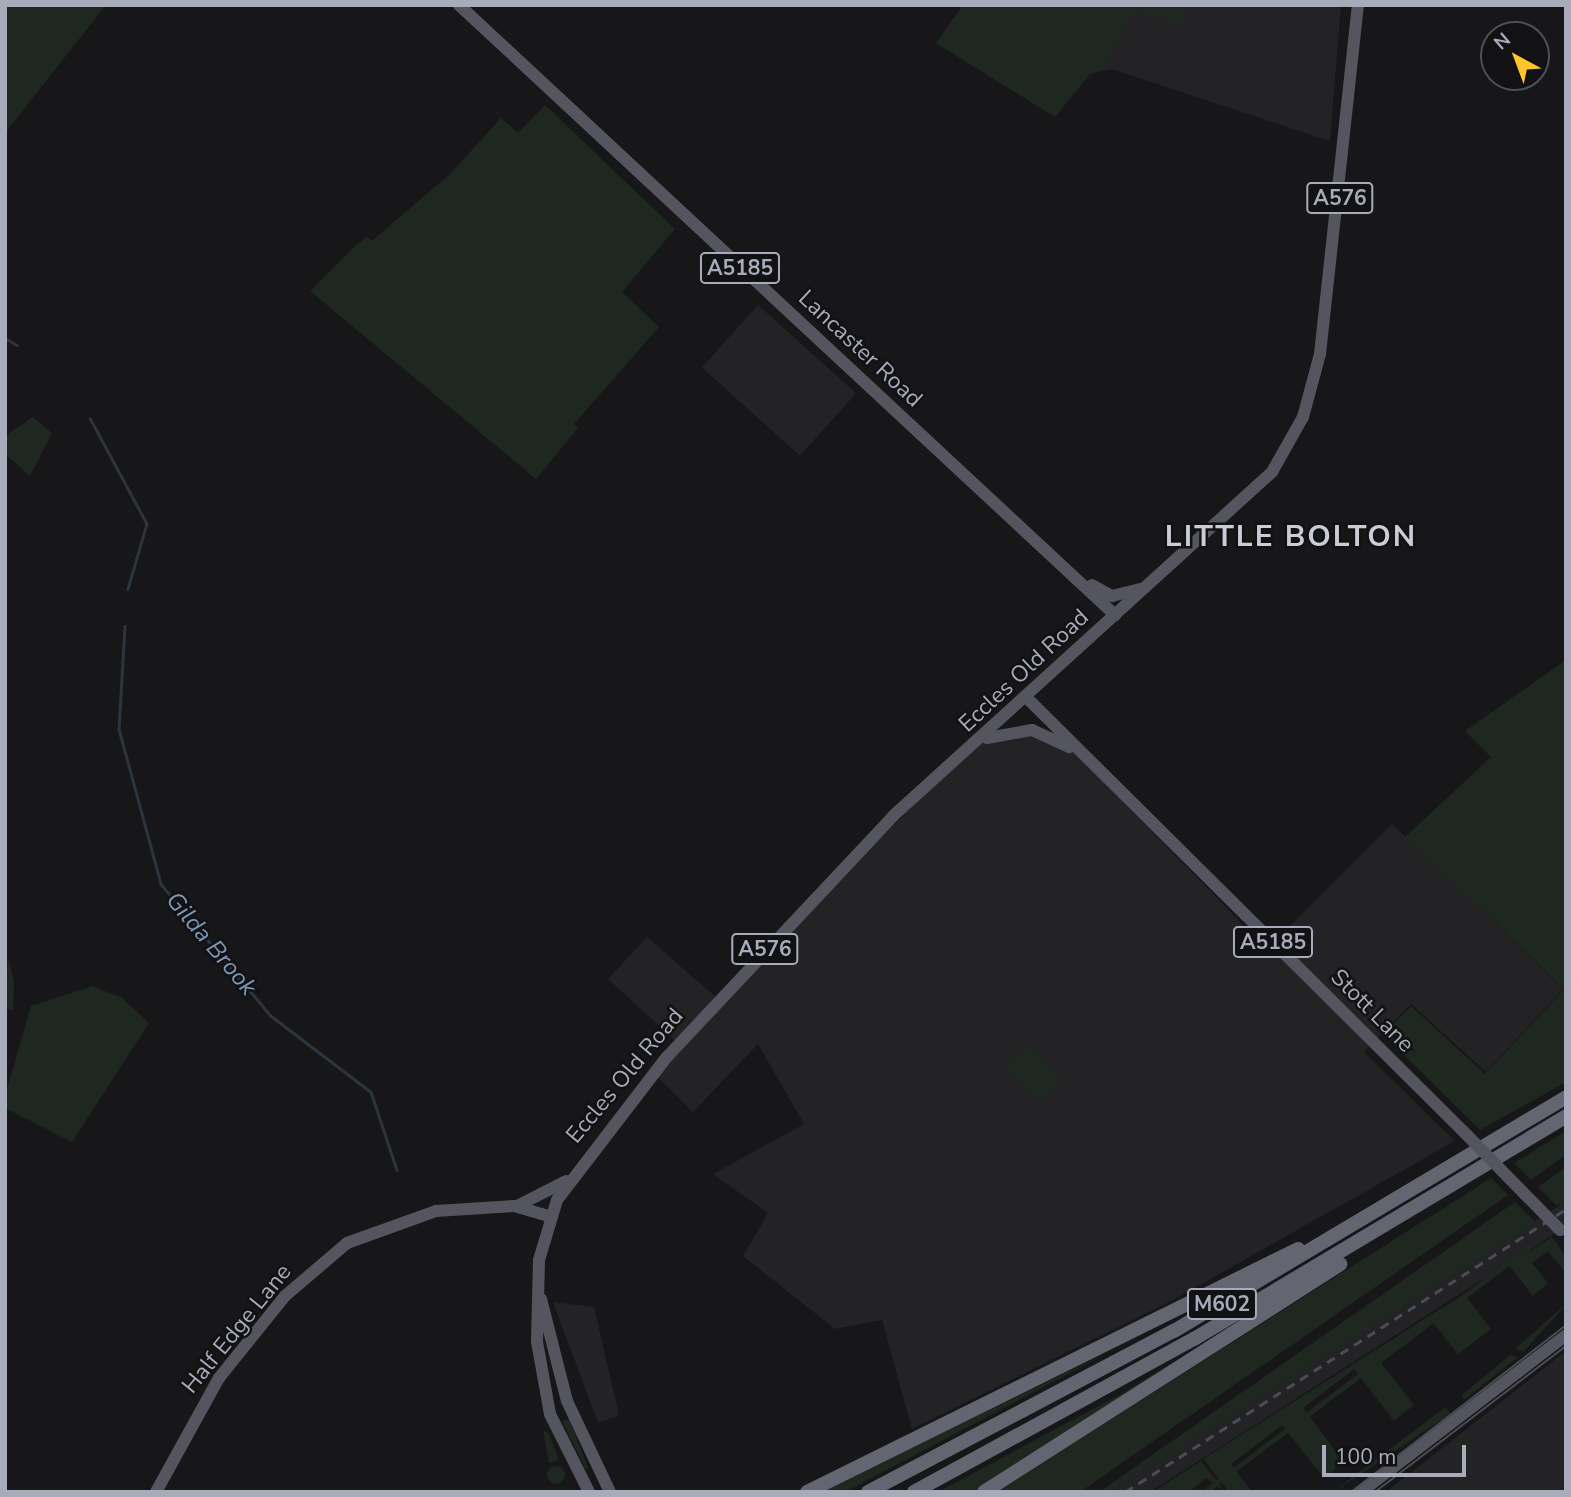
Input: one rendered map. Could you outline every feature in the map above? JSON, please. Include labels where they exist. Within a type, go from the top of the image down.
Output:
[{"type":"highway","name":"M602","points":[[868,1492],[1174,1331],[1566,1097]]},
{"type":"highway","name":"M602","points":[[914,1492],[1194,1339],[1566,1116]]},
{"type":"highway","name":"M602","points":[[807,1492],[1250,1275],[1446,1170]]},
{"type":"highway","name":"M602","points":[[984,1492],[1311,1283],[1447,1188]]},
{"type":"main road","name":"Lancaster Road","points":[[459,5],[1115,615]]},
{"type":"main road","name":"Eccles Old Road","points":[[538,1288],[550,1216],[571,1176],[733,982],[893,816],[1259,486],[1304,415],[1337,236],[1358,5]]},
{"type":"main road","name":"Lancaster Road","points":[[1080,580],[1112,596],[1147,587]]},
{"type":"main road","name":"Stott Lane","points":[[1027,698],[1463,1131],[1563,1234]]},
{"type":"main road","points":[[979,741],[1032,730],[1082,753]]},
{"type":"main road","points":[[517,1206],[571,1176]]},
{"type":"main road","name":"Half Edge Lane","points":[[156,1492],[219,1378],[320,1263],[360,1235],[398,1221],[458,1209],[517,1206],[550,1216]]},
{"type":"main road","name":"A576","points":[[538,1288],[537,1342],[546,1401],[589,1492]]},
{"type":"main road","name":"A576","points":[[538,1288],[559,1376],[610,1492]]},
{"type":"main road","points":[[1361,1492],[1566,1335]]},
{"type":"shaded area","points":[[5,5],[106,5],[5,133]]},
{"type":"shaded area","points":[[963,5],[1341,5],[1330,141],[1112,69],[1090,74],[1055,117],[936,43]]},
{"type":"shaded area","points":[[963,5],[1188,5],[1181,25],[1135,10],[1108,62],[1090,74],[1055,117],[936,43]]},
{"type":"shaded area","points":[[545,105],[675,229],[622,292],[659,327],[574,424],[578,428],[536,479],[310,291],[355,246],[367,237],[372,241],[451,173],[501,118],[518,133]]},
{"type":"shaded area","points":[[758,305],[856,393],[800,456],[702,367]]},
{"type":"shaded area","points":[[33,417],[52,433],[30,476],[5,454],[5,436]]},
{"type":"shaded area","points":[[1566,660],[1566,1082],[1480,1130],[1387,1038],[1389,1029],[1411,1006],[1485,1074],[1564,989],[1405,837],[1491,757],[1465,731]]},
{"type":"shaded area","points":[[1019,731],[1070,748],[1267,949],[1392,824],[1563,989],[1486,1072],[1411,1004],[1364,1052],[1455,1141],[1173,1300],[912,1429],[882,1320],[835,1329],[743,1256],[768,1213],[713,1174],[804,1124],[758,1044],[693,1112],[653,1073],[678,1043],[608,979],[647,937],[718,999],[979,741]]},
{"type":"shaded area","points":[[8,958],[14,981],[13,1010],[5,1009]]},
{"type":"shaded area","points":[[93,986],[122,998],[149,1023],[72,1142],[5,1108],[5,1096],[31,1006]]},
{"type":"shaded area","points":[[1028,1041],[1061,1079],[1038,1102],[1004,1069]]},
{"type":"shaded area","points":[[1566,1131],[1566,1155],[1531,1180],[1514,1163]]},
{"type":"shaded area","points":[[1566,1167],[1566,1201],[1557,1206],[1538,1187]]},
{"type":"shaded area","points":[[1491,1178],[1508,1195],[1080,1492],[997,1492]]},
{"type":"shaded area","points":[[1566,1201],[1566,1226],[1560,1230],[1150,1492],[1111,1492]]},
{"type":"shaded area","points":[[1515,1202],[1535,1222],[1111,1492],[1099,1492]]},
{"type":"shaded area","points":[[1545,1233],[1548,1237],[1210,1492],[1201,1492]]},
{"type":"shaded area","points":[[1552,1237],[1566,1257],[1566,1273],[1548,1251],[1532,1263],[1548,1283],[1533,1296],[1509,1265]]},
{"type":"shaded area","points":[[1464,1294],[1491,1329],[1458,1354],[1431,1320],[1378,1359],[1414,1405],[1394,1421],[1354,1369],[1303,1408],[1344,1462],[1324,1478],[1282,1425],[1231,1464],[1252,1492],[1229,1492],[1203,1459]]},
{"type":"shaded area","points":[[553,1302],[594,1307],[619,1415],[598,1423]]},
{"type":"shaded area","points":[[1566,1305],[1523,1352],[1516,1348],[1558,1311]]},
{"type":"shaded area","points":[[1566,1351],[1566,1492],[1386,1492],[1482,1417]]},
{"type":"shaded area","points":[[1104,1355],[845,1492],[821,1492],[1064,1374]]},
{"type":"shaded area","points":[[1510,1355],[1518,1357],[1464,1400],[1462,1395]]},
{"type":"shaded area","points":[[1177,1360],[974,1492],[938,1492],[1123,1393]]},
{"type":"shaded area","points":[[1446,1407],[1450,1414],[1334,1492],[1350,1479]]},
{"type":"shaded area","points":[[569,1419],[588,1468],[586,1470],[562,1421]]},
{"type":"shaded area","points":[[543,1430],[549,1434],[559,1460],[549,1463]]},
{"type":"shaded area","points":[[1463,1433],[1469,1442],[1467,1458],[1452,1441]]},
{"type":"shaded area","points":[[1201,1461],[1225,1492],[1206,1478],[1189,1492],[1153,1492]]},
{"type":"shaded area","points":[[556,1466],[562,1469],[565,1475],[562,1481],[556,1484],[550,1481],[547,1475],[550,1469]]},
{"type":"waterway","name":"Gilda Brook","points":[[5,338],[17,345]]},
{"type":"waterway","name":"Gilda Brook","points":[[90,418],[147,524],[128,589]]},
{"type":"waterway","name":"Gilda Brook","points":[[125,626],[119,729],[161,884],[270,1015],[371,1092],[397,1170]]},
{"type":"tram line","points":[[1351,1492],[1566,1325]]},
{"type":"tram line","points":[[1375,1492],[1566,1346]]},
{"type":"railway","points":[[1125,1492],[1566,1209]]},
{"type":"district","name":"LITTLE BOLTON","points":[[1291,537]]}]
